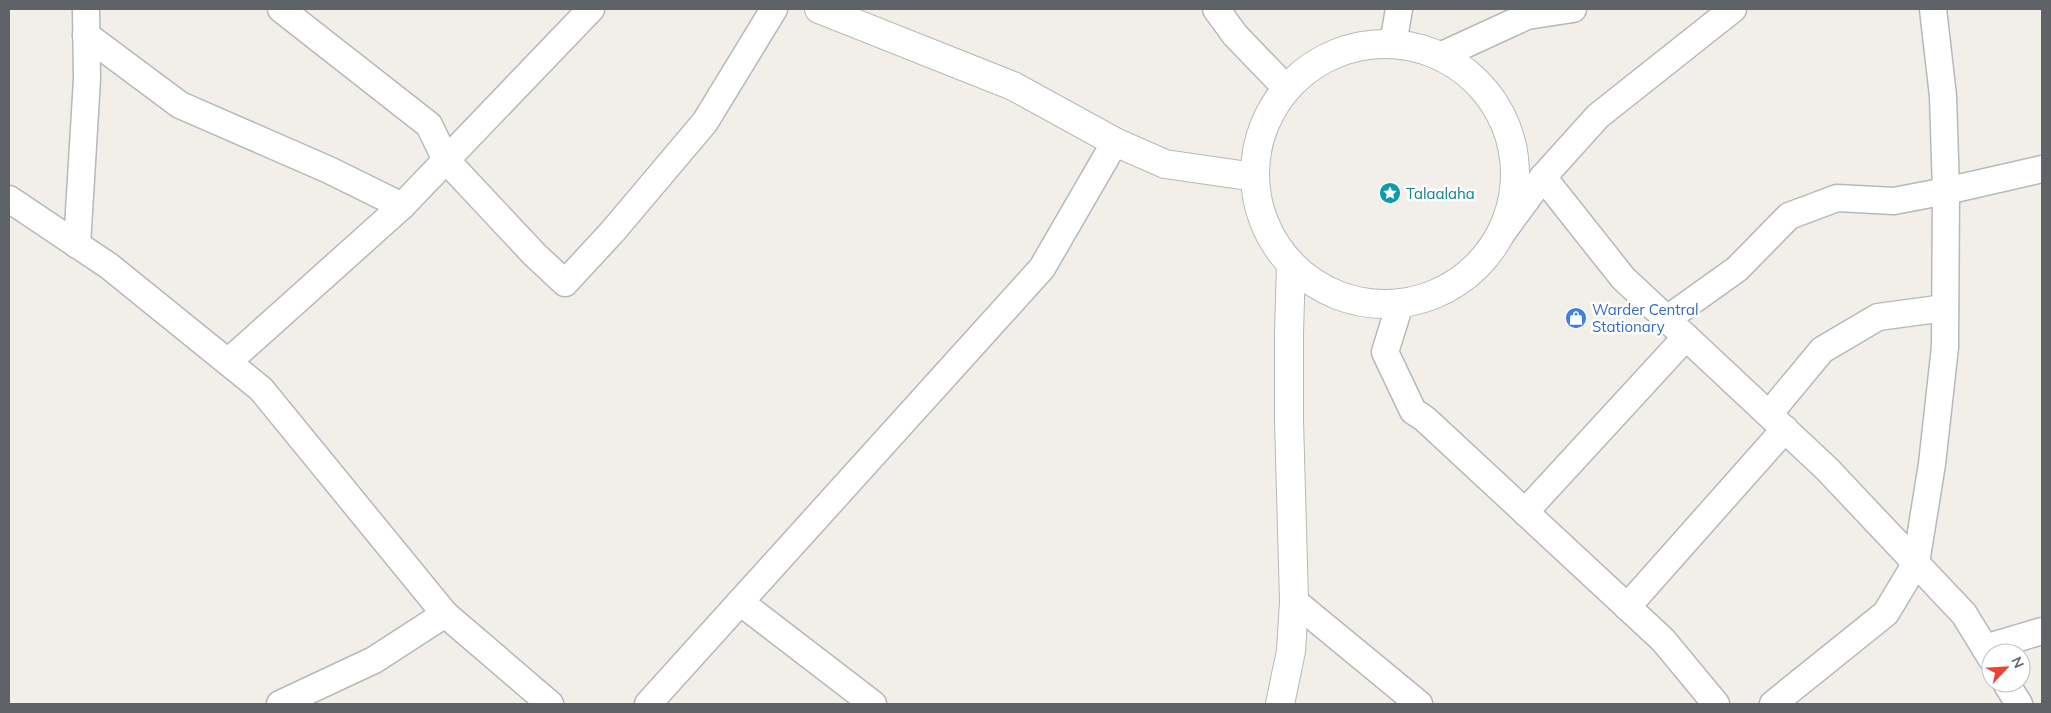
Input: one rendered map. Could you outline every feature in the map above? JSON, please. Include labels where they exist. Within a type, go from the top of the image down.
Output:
[{"type":"street","points":[[77,245],[87,79],[86,9]]},
{"type":"street","points":[[282,9],[429,125],[446,160],[534,254],[565,283],[613,231],[705,122],[774,9]]},
{"type":"street","points":[[228,362],[402,206],[591,9]]},
{"type":"street","points":[[819,9],[1013,86],[1115,142],[1165,164],[1255,177]]},
{"type":"street","points":[[1216,9],[1235,35],[1286,88]]},
{"type":"street","points":[[1393,44],[1399,9]]},
{"type":"street","points":[[1440,56],[1527,16],[1572,9]]},
{"type":"street","points":[[1497,240],[1507,218],[1513,195],[1512,147],[1505,124],[1494,103],[1479,84],[1460,68],[1440,56],[1417,48],[1393,44],[1369,44],[1346,49],[1323,59],[1303,71],[1286,88],[1272,108],[1262,130],[1256,153],[1255,177],[1257,201],[1265,224],[1276,246],[1291,264],[1309,280],[1330,292],[1353,300],[1376,304],[1400,304],[1446,290],[1466,277],[1483,260],[1543,177],[1598,116],[1733,9]]},
{"type":"street","points":[[1773,704],[1886,613],[1916,563],[1932,464],[1945,347],[1946,191],[1943,96],[1933,9]]},
{"type":"street","points":[[86,35],[180,105],[330,170],[402,206]]},
{"type":"street","points":[[648,704],[1042,268],[1115,142]]},
{"type":"street","points":[[1667,319],[1738,269],[1789,216],[1838,198],[1894,201],[2042,169]]},
{"type":"street","points":[[1543,177],[1623,278],[1827,469],[1964,614],[1982,643]]},
{"type":"street","points":[[9,199],[109,266],[261,389],[445,614],[550,704]]},
{"type":"street","points":[[1280,704],[1291,651],[1294,601],[1289,411],[1291,264]]},
{"type":"street","points":[[1400,304],[1385,352],[1413,411],[1425,419],[1663,640],[1716,704]]},
{"type":"street","points":[[1627,607],[1777,422],[1822,350],[1878,317],[1946,308]]},
{"type":"street","points":[[1525,512],[1686,337]]},
{"type":"street","points":[[1294,601],[1419,704]]},
{"type":"street","points":[[740,602],[873,704]]},
{"type":"street","points":[[280,704],[374,660],[445,614]]},
{"type":"street","points":[[2014,643],[2042,632]]},
{"type":"street","points":[[2012,693],[2019,704]]},
{"type":"place","name":"Talaalaha","points":[[1390,193]]},
{"type":"place","name":"Warder Central Stationary","points":[[1576,318]]}]
